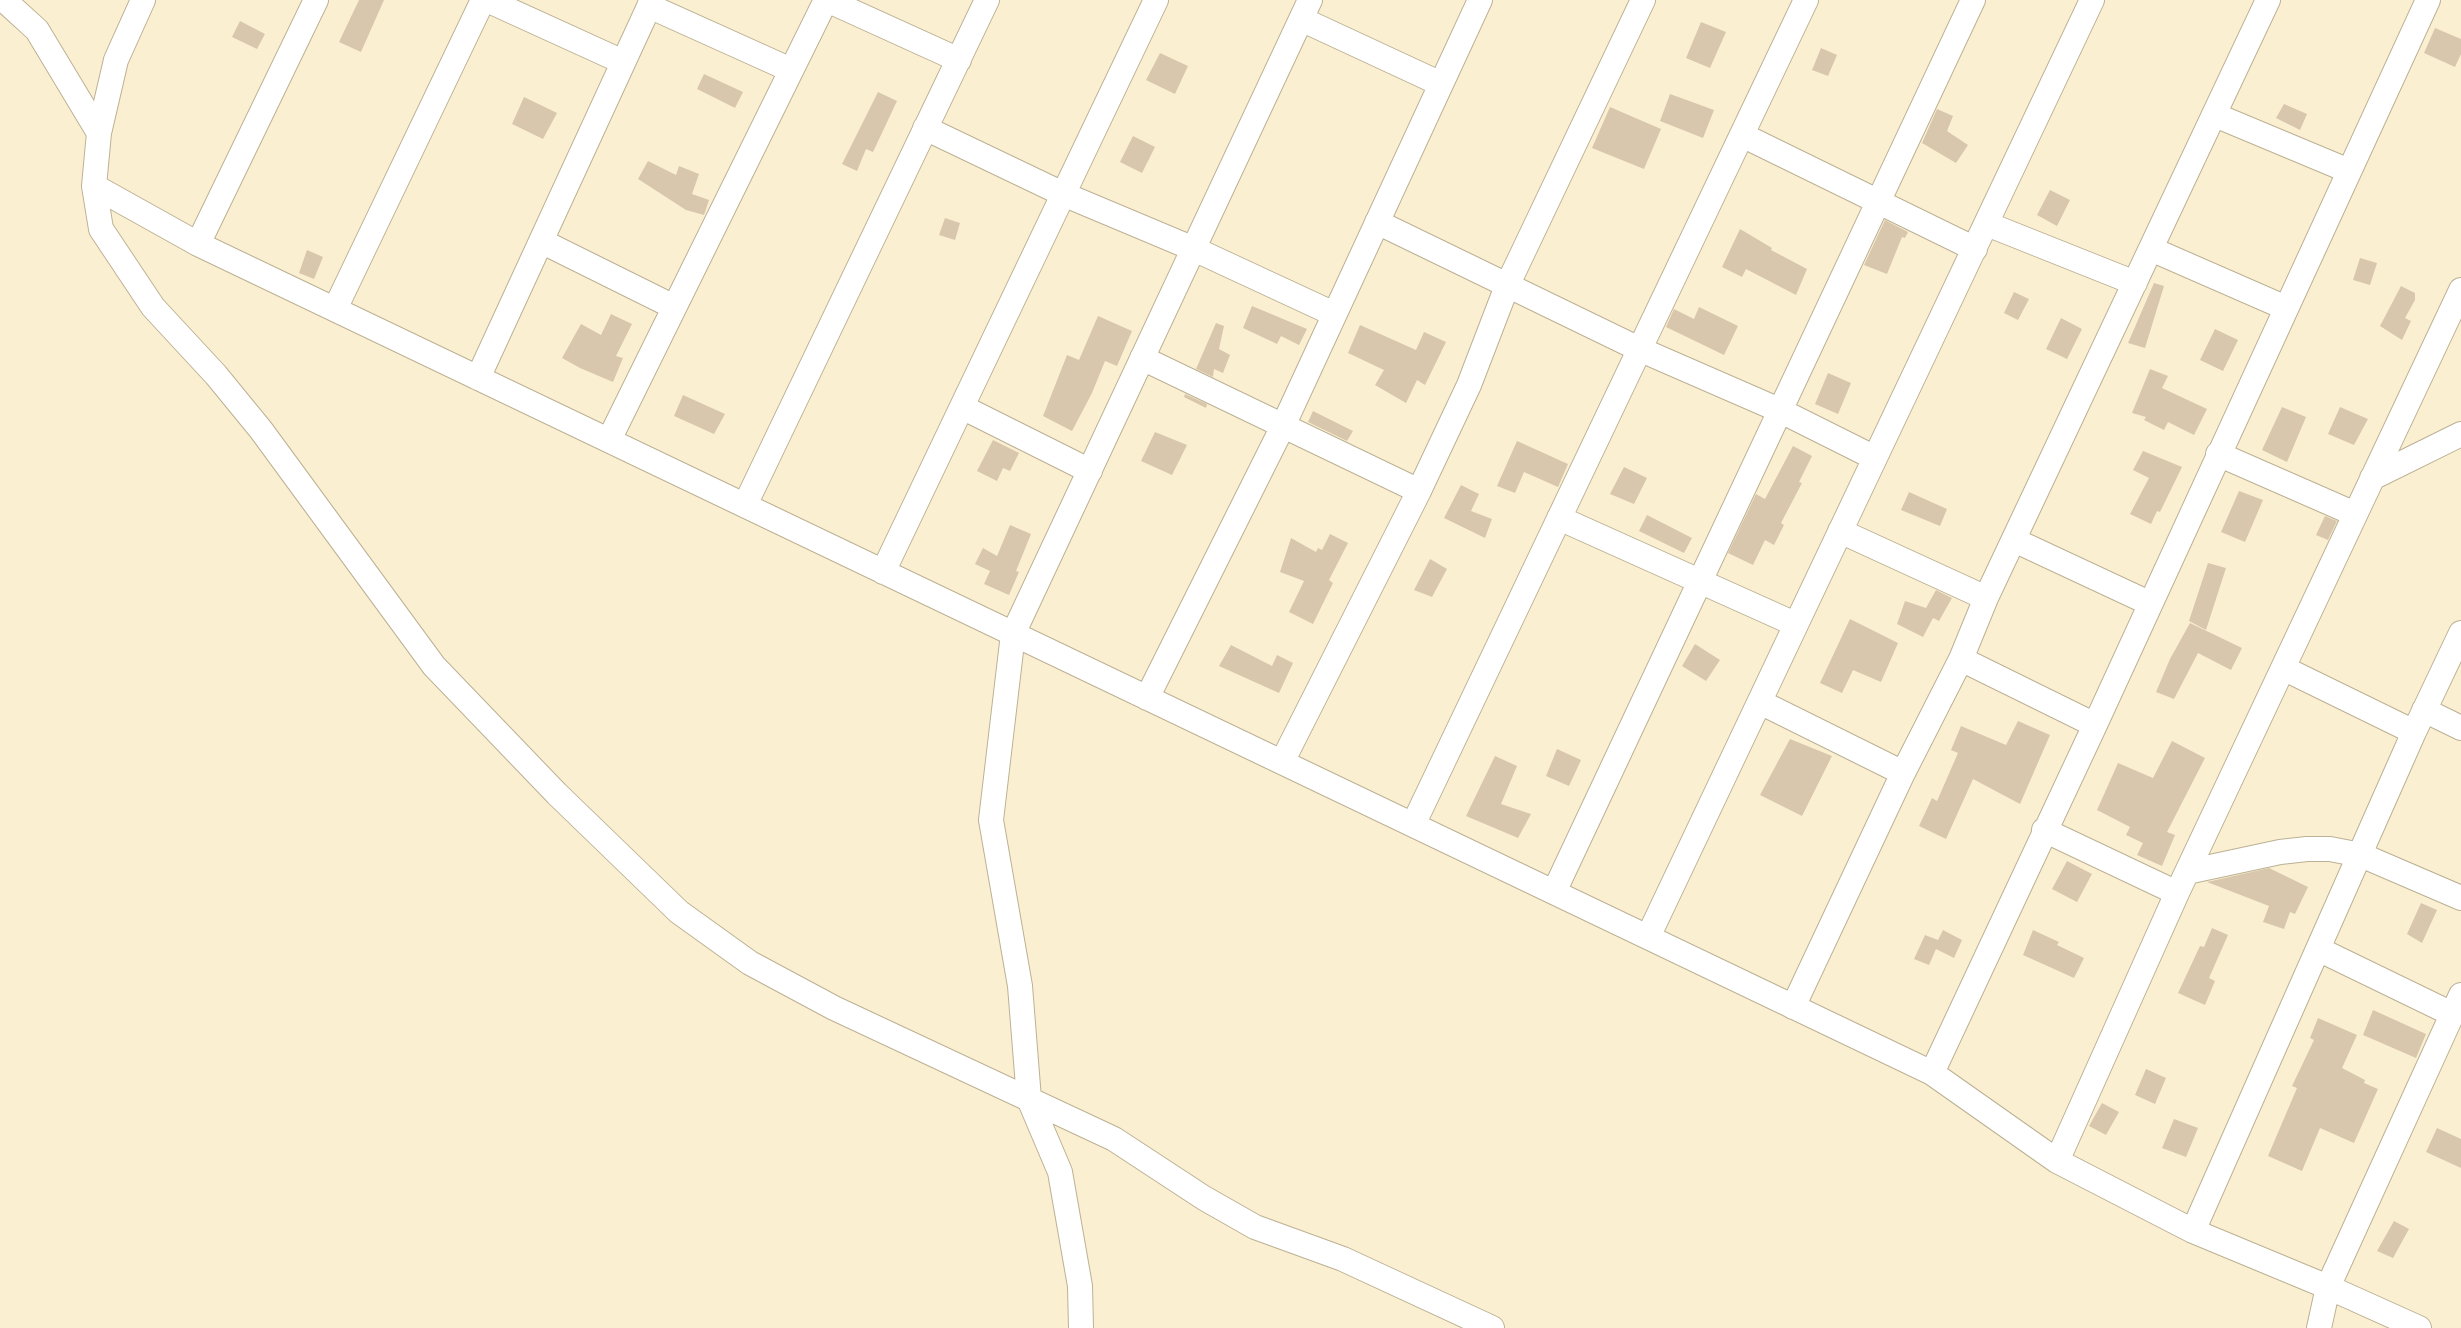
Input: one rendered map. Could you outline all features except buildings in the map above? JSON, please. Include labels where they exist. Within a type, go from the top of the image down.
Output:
[{"type":"street","points":[[4,0],[37,30],[99,133]]},
{"type":"street","points":[[143,0],[116,60],[99,133],[94,186],[102,229],[153,307],[216,375],[261,430],[434,666],[557,794],[679,912],[750,962],[834,1008],[1114,1139],[1204,1198],[1255,1227],[1343,1259],[1492,1328]]},
{"type":"street","points":[[198,244],[316,0]]},
{"type":"street","points":[[335,309],[485,0],[624,62]]},
{"type":"street","points":[[609,440],[827,0],[959,60]]},
{"type":"street","points":[[745,505],[987,0]]},
{"type":"street","points":[[883,572],[1156,0]]},
{"type":"street","points":[[1147,698],[1283,426],[1480,0]]},
{"type":"street","points":[[1282,762],[1469,385],[1507,286],[1643,0]]},
{"type":"street","points":[[1554,892],[1973,0]]},
{"type":"street","points":[[1648,937],[2092,0]]},
{"type":"street","points":[[1932,1073],[2044,830],[2095,725],[2149,603],[2428,0]]},
{"type":"street","points":[[1413,825],[1804,1]]},
{"type":"street","points":[[478,378],[651,3],[791,70]]},
{"type":"street","points":[[1793,1007],[1903,773],[1961,660],[1986,598],[2214,115],[2259,3]]},
{"type":"street","points":[[1081,1328],[1080,1286],[1060,1172],[1029,1099],[1020,986],[991,820],[1014,634],[1306,10],[1441,84]]},
{"type":"street","points":[[2214,115],[2349,171]]},
{"type":"street","points":[[925,128],[1064,194],[1194,249],[1334,314]]},
{"type":"street","points":[[1742,135],[1975,249]]},
{"type":"street","points":[[94,186],[198,244],[1932,1073],[2057,1161],[2193,1231],[2328,1287],[2419,1328]]},
{"type":"street","points":[[1377,222],[1639,349],[1779,410],[1875,458]]},
{"type":"street","points":[[1987,224],[2135,283]]},
{"type":"street","points":[[541,241],[674,307]]},
{"type":"street","points":[[2151,249],[2286,308]]},
{"type":"street","points":[[2057,1161],[2177,893],[2461,290]]},
{"type":"street","points":[[1142,358],[1418,491]]},
{"type":"street","points":[[962,406],[1090,471]]},
{"type":"street","points":[[2372,478],[2461,434]]},
{"type":"street","points":[[2218,454],[2355,514]]},
{"type":"street","points":[[1559,518],[1795,624]]},
{"type":"street","points":[[1840,531],[1986,598]]},
{"type":"street","points":[[2014,540],[2149,603]]},
{"type":"street","points":[[2193,1231],[2414,732],[2460,637]]},
{"type":"street","points":[[1961,660],[2095,725]]},
{"type":"street","points":[[2283,668],[2414,732]]},
{"type":"street","points":[[1760,702],[1903,773]]},
{"type":"street","points":[[2424,710],[2461,728]]},
{"type":"street","points":[[2044,830],[2177,893]]},
{"type":"street","points":[[2187,872],[2234,860],[2308,849],[2330,849],[2361,854],[2461,898]]},
{"type":"street","points":[[2318,949],[2457,1005],[2328,1287],[2319,1328]]}]
